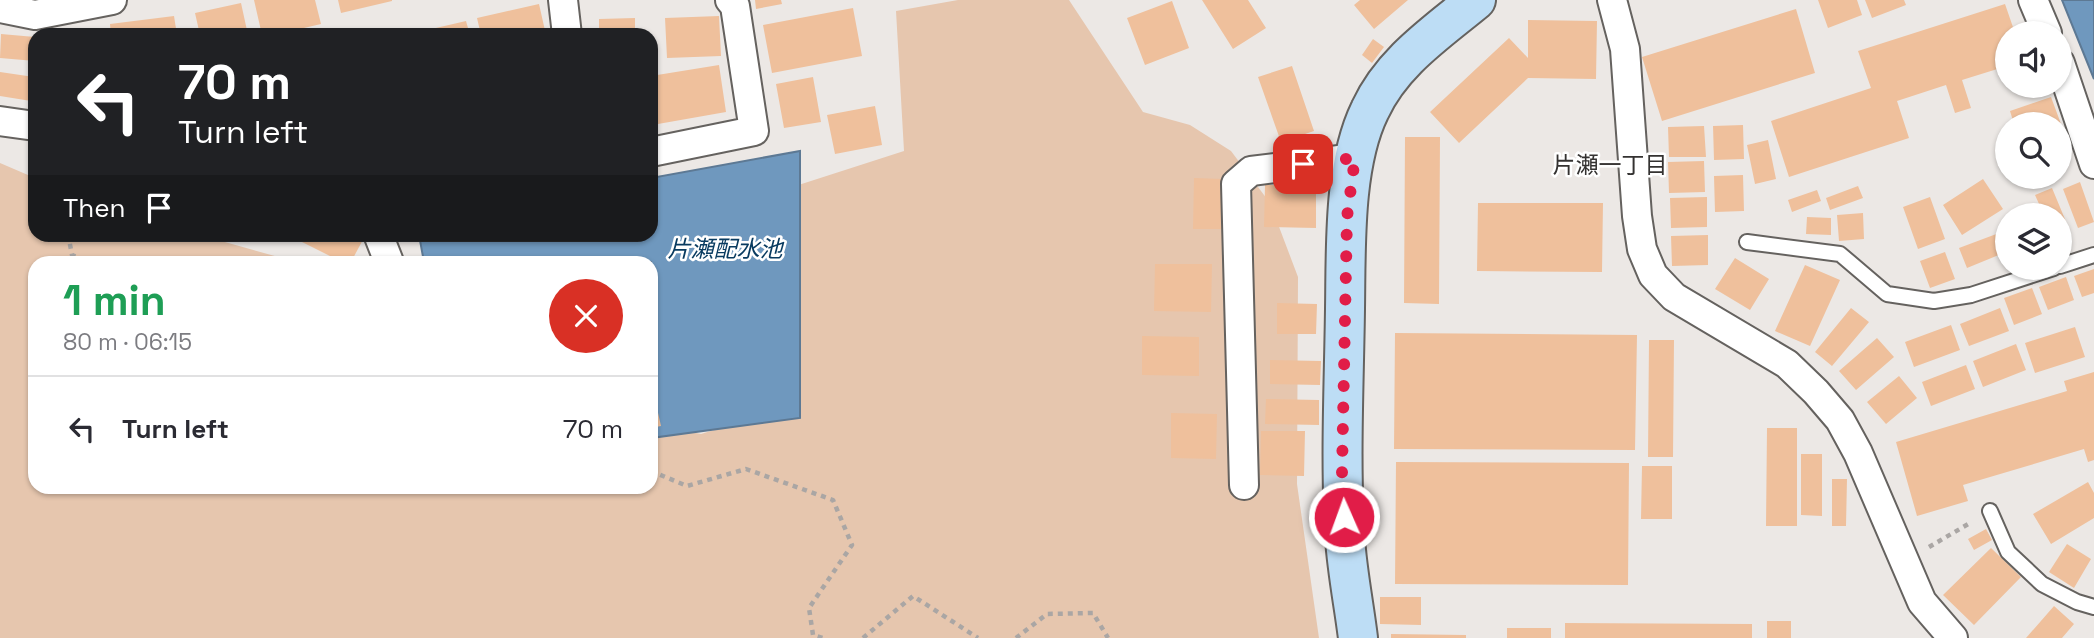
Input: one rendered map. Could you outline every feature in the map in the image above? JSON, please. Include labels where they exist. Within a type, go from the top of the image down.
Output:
[{"type":"street","points":[[0,8],[35,15],[112,0]]},
{"type":"street","points":[[563,0],[566,28]]},
{"type":"street","points":[[658,151],[754,131],[735,6],[730,0]]},
{"type":"street","points":[[1358,638],[1345,540],[1342,472],[1347,217],[1355,158],[1369,111],[1405,58],[1476,0]]},
{"type":"street","points":[[1612,0],[1625,49],[1642,249],[1653,275],[1674,297],[1787,364],[1840,420],[1858,453],[1922,602],[1953,638]]},
{"type":"street","points":[[2033,0],[2042,21]]},
{"type":"street","points":[[2072,98],[2094,164]]},
{"type":"street","points":[[0,121],[28,125]]},
{"type":"street","points":[[1244,485],[1236,184],[1251,171],[1355,158]]},
{"type":"lane","points":[[1747,242],[1840,254],[1887,294],[1934,301],[1971,295],[2017,280]]},
{"type":"lane","points":[[2072,262],[2094,255]]},
{"type":"lane","points":[[1990,511],[2008,552],[2042,584],[2077,602],[2094,607]]},
{"type":"path","points":[[658,474],[687,486],[746,469],[833,500],[852,545],[809,608],[813,635],[823,638]]},
{"type":"path","points":[[1904,562],[1990,511]]},
{"type":"path","points":[[863,638],[913,596],[978,638]]},
{"type":"path","points":[[1016,638],[1047,614],[1093,613],[1108,638]]},
{"type":"shaded area","points":[[958,0],[1069,0],[1143,112],[1190,125],[1231,151],[1270,203],[1298,277],[1297,484],[1319,638],[0,638],[0,163],[28,175],[28,242],[225,242],[275,256],[28,256],[28,494],[658,494],[658,425],[701,434],[773,412],[783,190],[904,151],[896,11]]},
{"type":"water","points":[[2062,0],[2094,0],[2094,79],[2072,21]]},
{"type":"water","name":"片瀬配水池","points":[[800,151],[800,418],[658,437],[658,256],[423,256],[420,242],[658,242],[658,177]]},
{"type":"building","points":[[254,0],[315,0],[321,24],[304,28],[260,28]]},
{"type":"building","points":[[338,0],[392,0],[392,1],[341,13]]},
{"type":"building","points":[[755,0],[781,0],[782,4],[756,9]]},
{"type":"building","points":[[1202,0],[1248,0],[1266,28],[1233,49]]},
{"type":"building","points":[[1360,0],[1408,0],[1374,29],[1354,5]]},
{"type":"building","points":[[1818,0],[1857,0],[1862,15],[1828,28]]},
{"type":"building","points":[[1865,0],[1904,0],[1906,5],[1872,18]]},
{"type":"building","points":[[1172,1],[1189,48],[1145,65],[1127,18]]},
{"type":"building","points":[[241,3],[246,28],[198,28],[195,13]]},
{"type":"building","points":[[539,4],[544,28],[479,28],[477,18]]},
{"type":"building","points":[[2005,4],[2011,21],[1995,21],[1995,70],[1962,80],[1971,108],[1955,113],[1946,85],[1897,101],[1909,138],[1789,177],[1771,121],[1871,88],[1858,51]]},
{"type":"building","points":[[853,8],[862,56],[772,73],[763,25]]},
{"type":"building","points":[[1796,9],[1815,73],[1662,121],[1642,57]]},
{"type":"building","points":[[174,16],[176,28],[110,28],[110,24]]},
{"type":"building","points":[[719,16],[721,56],[667,58],[665,18]]},
{"type":"building","points":[[635,18],[635,28],[599,28],[599,19]]},
{"type":"building","points":[[1528,20],[1597,21],[1596,79],[1528,78],[1459,143],[1430,112],[1509,38],[1528,58]]},
{"type":"building","points":[[466,21],[468,28],[436,28]]},
{"type":"building","points":[[1,34],[28,36],[28,60],[0,58]]},
{"type":"building","points":[[1373,39],[1384,47],[1372,63],[1362,55]]},
{"type":"building","points":[[719,65],[726,112],[658,124],[658,75]]},
{"type":"building","points":[[1292,66],[1314,131],[1281,142],[1258,77]]},
{"type":"building","points":[[0,72],[28,76],[28,101],[0,96]]},
{"type":"building","points":[[813,77],[821,122],[784,128],[776,84]]},
{"type":"building","points":[[2051,98],[2057,112],[2010,112]]},
{"type":"building","points":[[875,106],[882,145],[835,154],[827,115]]},
{"type":"building","points":[[1743,125],[1744,159],[1714,160],[1713,126]]},
{"type":"building","points":[[1704,126],[1706,157],[1669,157],[1668,127]]},
{"type":"building","points":[[1405,137],[1440,137],[1439,304],[1404,303]]},
{"type":"building","points":[[1768,140],[1776,179],[1755,184],[1747,145]]},
{"type":"building","points":[[1704,161],[1705,192],[1669,193],[1668,162]]},
{"type":"building","points":[[1743,175],[1744,211],[1715,212],[1714,176]]},
{"type":"building","points":[[1194,178],[1223,179],[1223,229],[1193,229]]},
{"type":"building","points":[[1983,179],[1999,203],[1995,203],[1995,214],[1962,235],[1943,205]]},
{"type":"building","points":[[2080,182],[2094,222],[2078,228],[2072,212],[2072,203],[2068,203],[2063,189],[2072,189],[2072,185]]},
{"type":"building","points":[[1265,185],[1316,185],[1316,228],[1264,227]]},
{"type":"building","points":[[1858,186],[1863,198],[1830,210],[1826,198]]},
{"type":"building","points":[[2052,189],[2058,203],[2039,203],[2035,195]]},
{"type":"building","points":[[1817,190],[1821,201],[1792,212],[1788,200]]},
{"type":"building","points":[[1707,197],[1707,227],[1671,228],[1670,198]]},
{"type":"building","points":[[1930,197],[1945,239],[1918,249],[1903,207]]},
{"type":"building","points":[[1478,203],[1603,203],[1602,272],[1477,271]]},
{"type":"building","points":[[1863,213],[1864,239],[1839,241],[1837,215]]},
{"type":"building","points":[[1807,217],[1831,218],[1831,235],[1806,234]]},
{"type":"building","points":[[1995,234],[1995,257],[1967,268],[1959,248]]},
{"type":"building","points":[[1708,235],[1708,265],[1672,266],[1671,236]]},
{"type":"building","points":[[302,242],[362,242],[354,256],[330,256]]},
{"type":"building","points":[[1945,252],[1955,279],[1930,288],[1920,261]]},
{"type":"building","points":[[1735,258],[1769,279],[1750,310],[1715,289]]},
{"type":"building","points":[[1155,264],[1212,264],[1211,312],[1154,311]]},
{"type":"building","points":[[1805,265],[1840,280],[1810,346],[1775,331]]},
{"type":"building","points":[[2094,269],[2094,293],[2082,297],[2074,276]]},
{"type":"building","points":[[2058,280],[2067,280],[2074,300],[2048,310],[2039,287]]},
{"type":"building","points":[[2032,288],[2042,314],[2014,325],[2004,298]]},
{"type":"building","points":[[1277,303],[1317,304],[1316,334],[1277,334]]},
{"type":"building","points":[[1851,308],[1869,322],[1832,366],[1815,352]]},
{"type":"building","points":[[2000,308],[2009,331],[1969,346],[1960,324]]},
{"type":"building","points":[[1951,325],[1960,350],[1914,367],[1905,342]]},
{"type":"building","points":[[2075,327],[2085,357],[2035,373],[2025,343]]},
{"type":"building","points":[[1395,333],[1637,335],[1635,450],[1394,449]]},
{"type":"building","points":[[1142,336],[1199,337],[1199,376],[1142,375]]},
{"type":"building","points":[[1877,338],[1894,357],[1856,390],[1839,371]]},
{"type":"building","points":[[1649,340],[1674,340],[1673,457],[1648,457]]},
{"type":"building","points":[[2016,344],[2026,370],[1983,387],[1973,361]]},
{"type":"building","points":[[1270,360],[1321,361],[1320,385],[1270,384]]},
{"type":"building","points":[[1966,365],[1975,389],[1931,406],[1922,382]]},
{"type":"building","points":[[2094,372],[2094,460],[2088,462],[2084,449],[1963,485],[1968,501],[1917,516],[1896,442],[2067,391],[2064,381]]},
{"type":"building","points":[[1899,376],[1917,398],[1886,424],[1867,402]]},
{"type":"building","points":[[1266,399],[1319,400],[1319,425],[1265,424]]},
{"type":"building","points":[[1171,413],[1217,414],[1216,459],[1171,458]]},
{"type":"building","points":[[1767,428],[1797,428],[1797,526],[1766,526]]},
{"type":"building","points":[[1261,431],[1305,431],[1304,476],[1260,475]]},
{"type":"building","points":[[1801,454],[1822,454],[1822,516],[1801,515]]},
{"type":"building","points":[[1396,462],[1629,463],[1628,585],[1395,584]]},
{"type":"building","points":[[1642,466],[1672,466],[1672,519],[1641,519]]},
{"type":"building","points":[[1832,479],[1847,479],[1846,526],[1832,526]]},
{"type":"building","points":[[2088,482],[2094,493],[2094,518],[2051,544],[2033,514]]},
{"type":"building","points":[[1986,529],[1992,540],[1974,550],[1968,539]]},
{"type":"building","points":[[2067,544],[2091,559],[2074,588],[2049,572]]},
{"type":"building","points":[[1991,548],[2021,577],[1974,625],[1943,595]]},
{"type":"building","points":[[1380,597],[1421,597],[1421,625],[1380,624]]},
{"type":"building","points":[[2054,606],[2074,624],[2062,638],[2026,638]]},
{"type":"building","points":[[1767,621],[1791,621],[1791,638],[1767,638]]},
{"type":"building","points":[[1565,623],[1752,624],[1752,638],[1565,638]]},
{"type":"building","points":[[1507,628],[1551,628],[1551,638],[1507,638]]},
{"type":"building","points":[[1391,634],[1466,635],[1466,638],[1391,638]]},
{"type":"district","name":"片瀬一丁目","points":[[1610,165]]},
{"type":"route","points":[[1303,164],[1355,158],[1347,217],[1342,472],[1344,517]]}]
